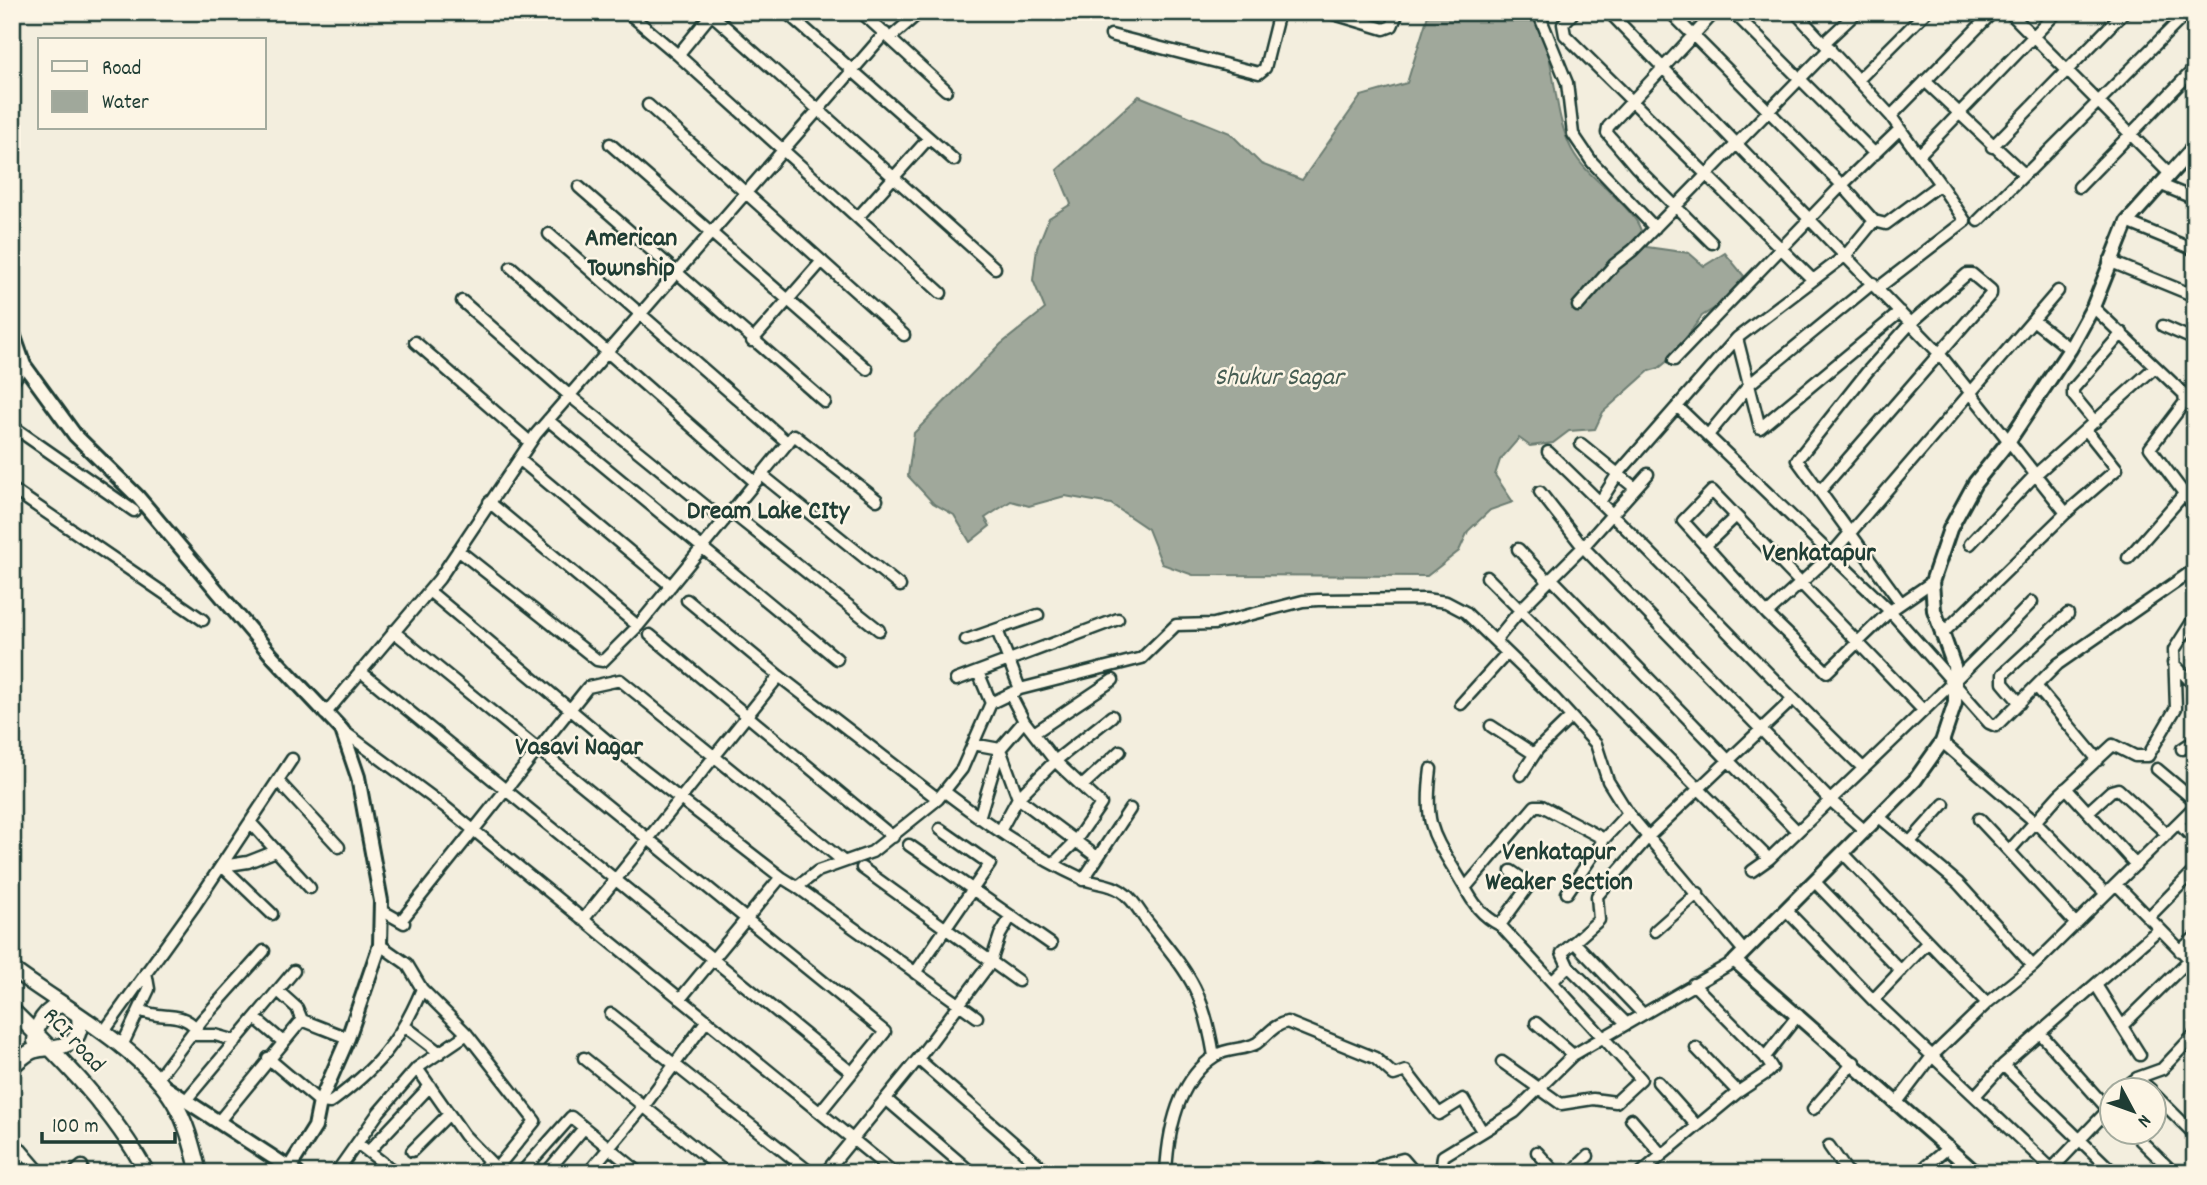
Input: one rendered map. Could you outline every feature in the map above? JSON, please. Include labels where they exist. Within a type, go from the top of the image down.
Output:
[{"type":"main road","points":[[12,969],[103,1033],[160,1082],[182,1117],[199,1173]]},
{"type":"main road","points":[[34,1049],[35,1033],[50,1009],[62,1005]]},
{"type":"main road","name":"RCI road","points":[[12,1010],[52,1050],[130,1140],[147,1173]]},
{"type":"main road","points":[[12,1066],[34,1049],[52,1050],[74,1040],[79,1032],[79,1017]]},
{"type":"street","points":[[626,12],[859,216],[941,293]]},
{"type":"street","points":[[786,12],[954,160]]},
{"type":"street","points":[[861,12],[946,90]]},
{"type":"street","points":[[325,714],[429,591],[530,442],[548,420],[853,71],[888,36],[920,12]]},
{"type":"street","points":[[1111,35],[1259,73],[1265,68],[1279,12]]},
{"type":"street","points":[[1327,12],[1384,29],[1392,26],[1398,12]]},
{"type":"street","points":[[1538,12],[1567,83],[1573,134],[1592,162],[1654,228]]},
{"type":"street","points":[[1574,12],[1563,24],[1565,35],[1812,279]]},
{"type":"street","points":[[1609,12],[1738,142],[1938,352],[2066,513]]},
{"type":"street","points":[[1670,12],[1874,220],[1886,224],[1940,184]]},
{"type":"street","points":[[1712,243],[1636,167],[1607,133],[1608,127],[1715,12]]},
{"type":"street","points":[[1733,12],[1875,154]]},
{"type":"street","points":[[1708,435],[1751,383],[1875,286],[1965,221],[1891,116],[1796,12]]},
{"type":"street","points":[[1578,306],[1614,265],[1633,250],[1801,78],[1857,12]]},
{"type":"street","points":[[1858,79],[1926,12]]},
{"type":"street","points":[[1891,116],[1993,12]]},
{"type":"street","points":[[2009,12],[2169,173]]},
{"type":"street","points":[[1919,155],[2057,12]]},
{"type":"street","points":[[1992,147],[2124,12]]},
{"type":"street","points":[[1978,221],[2188,12]]},
{"type":"street","points":[[678,55],[711,13],[995,268]]},
{"type":"street","points":[[2079,187],[2195,68]]},
{"type":"street","points":[[1925,81],[2018,171],[2027,172]]},
{"type":"street","points":[[648,104],[904,335]]},
{"type":"street","points":[[1674,360],[1810,217],[1900,129]]},
{"type":"street","points":[[859,216],[929,138]]},
{"type":"street","points":[[610,144],[867,369]]},
{"type":"street","points":[[1441,1173],[1443,1156],[1515,1112],[1573,1055],[1740,956],[1914,780],[1942,743],[1955,703],[1955,682],[1954,666],[1941,635],[1932,582],[1950,530],[1975,483],[2008,442],[2070,349],[2093,307],[2109,261],[2127,222],[2169,173],[2193,150]]},
{"type":"street","points":[[2159,184],[2195,199]]},
{"type":"street","points":[[579,187],[752,341],[825,402]]},
{"type":"street","points":[[1600,502],[1617,475],[1679,408],[1737,338],[1846,255],[1874,220]]},
{"type":"street","points":[[2127,222],[2195,250]]},
{"type":"street","points":[[549,234],[788,443]]},
{"type":"street","points":[[752,341],[822,261]]},
{"type":"street","points":[[2109,261],[2195,296]]},
{"type":"street","points":[[510,267],[607,353],[759,479],[900,586]]},
{"type":"street","points":[[1820,491],[1991,294],[1991,290],[1969,273],[1911,323],[1797,457],[1798,463],[1901,603]]},
{"type":"street","points":[[1767,614],[1831,555],[1973,394],[2058,291]]},
{"type":"street","points":[[462,301],[570,396],[724,521]]},
{"type":"street","points":[[2093,307],[2186,397],[2150,448],[2195,508]]},
{"type":"street","points":[[1737,338],[1751,383],[1760,428],[1900,312]]},
{"type":"street","points":[[2033,320],[2070,349]]},
{"type":"street","points":[[2163,326],[2195,340]]},
{"type":"street","points":[[12,331],[24,365],[75,435],[138,497],[325,714],[342,730],[473,829],[894,1173]]},
{"type":"street","points":[[2095,422],[2073,395],[2073,389],[2122,333]]},
{"type":"street","points":[[415,342],[530,442]]},
{"type":"street","points":[[13,382],[24,365]]},
{"type":"street","points":[[1970,544],[2034,476],[2155,367]]},
{"type":"street","points":[[1679,408],[1890,611],[1989,723],[1996,726],[2058,664],[2195,569]]},
{"type":"street","points":[[548,420],[837,659]]},
{"type":"street","points":[[12,426],[134,511]]},
{"type":"street","points":[[1941,635],[2066,513],[2117,468],[2086,430]]},
{"type":"street","points":[[458,550],[597,660],[609,657],[638,626],[794,435],[877,500]]},
{"type":"street","points":[[1581,444],[1635,488]]},
{"type":"street","points":[[1548,452],[1680,579],[1792,701],[1862,767]]},
{"type":"street","points":[[519,459],[671,586]]},
{"type":"street","points":[[1496,640],[1522,608],[1583,547],[1648,474]]},
{"type":"street","points":[[12,489],[203,620]]},
{"type":"street","points":[[1922,709],[1857,642],[1799,583],[1713,491],[1683,521],[1767,614],[1827,672],[1857,642],[1890,611],[1932,582]]},
{"type":"street","points":[[1540,492],[1583,547],[1829,799],[1864,830]]},
{"type":"street","points":[[2128,558],[2184,494]]},
{"type":"street","points":[[489,502],[638,626]]},
{"type":"street","points":[[731,512],[879,630]]},
{"type":"street","points":[[1705,546],[1736,516]]},
{"type":"street","points":[[1518,549],[1797,831]]},
{"type":"street","points":[[1487,577],[1522,608],[1769,859]]},
{"type":"street","points":[[429,591],[781,877],[977,1017]]},
{"type":"street","points":[[687,600],[779,676],[942,795],[1083,880],[1108,884],[1126,895],[1186,970],[1209,1021],[1214,1056]]},
{"type":"street","points":[[797,887],[818,871],[872,852],[942,795],[962,769],[991,703],[1015,691],[1142,657],[1176,625],[1214,624],[1304,601],[1446,602],[1465,612],[1496,640],[1599,749],[1608,781],[1628,813],[1698,893],[1740,956],[1798,1015],[1976,1173]]},
{"type":"street","points":[[1752,871],[1769,859],[1922,709],[1955,682],[2032,602]]},
{"type":"street","points":[[2020,703],[2003,683],[2003,674],[2067,614]]},
{"type":"street","points":[[966,640],[1038,615]]},
{"type":"street","points":[[2008,851],[2066,788],[2113,745],[2134,756],[2148,756],[2176,708],[2173,663],[2178,640],[2195,617]]},
{"type":"street","points":[[956,680],[1118,619]]},
{"type":"street","points":[[997,630],[1008,659],[1024,721],[1055,761],[1101,804],[1074,843],[1054,863]]},
{"type":"street","points":[[393,631],[885,1032],[820,1112]]},
{"type":"street","points":[[650,635],[893,836]]},
{"type":"street","points":[[1461,704],[1507,653]]},
{"type":"street","points":[[2173,663],[2195,686]]},
{"type":"street","points":[[360,671],[851,1072]]},
{"type":"street","points":[[978,673],[991,703]]},
{"type":"street","points":[[583,920],[779,676]]},
{"type":"street","points":[[381,910],[402,922],[473,829],[589,687],[620,680],[843,862]]},
{"type":"street","points":[[1034,733],[1112,680]]},
{"type":"street","points":[[2036,686],[2098,761]]},
{"type":"street","points":[[1625,1022],[1568,966],[1561,955],[1599,920],[1597,896],[1649,836],[1792,701]]},
{"type":"street","points":[[1000,831],[1018,798],[1055,761],[1112,716]]},
{"type":"street","points":[[1521,775],[1534,754],[1571,717]]},
{"type":"street","points":[[979,818],[1000,749],[1024,721]]},
{"type":"street","points":[[1491,726],[1534,754]]},
{"type":"street","points":[[264,951],[194,1032],[160,1082],[290,1171],[315,1127],[320,1102],[348,1038],[380,945],[381,910],[369,826],[358,777],[342,730]]},
{"type":"street","points":[[1942,743],[2034,821],[2106,894]]},
{"type":"street","points":[[973,744],[1000,749]]},
{"type":"street","points":[[2182,749],[2188,745],[2195,747]]},
{"type":"street","points":[[1000,749],[1018,798],[1074,843],[1097,857]]},
{"type":"street","points":[[1082,786],[1120,751]]},
{"type":"street","points":[[103,1033],[251,824],[292,759]]},
{"type":"street","points":[[1431,769],[1427,800],[1432,830],[1441,852],[1481,912],[1500,925],[1641,1079],[1619,1100],[1612,1103],[1588,1100],[1561,1104],[1502,1062]]},
{"type":"street","points":[[2157,769],[2195,801]]},
{"type":"street","points":[[278,781],[339,847]]},
{"type":"street","points":[[2066,788],[2136,865]]},
{"type":"street","points":[[2088,812],[2118,789],[2167,834]]},
{"type":"street","points":[[1910,842],[1944,804]]},
{"type":"street","points":[[1465,888],[1535,806],[1542,806],[1604,839]]},
{"type":"street","points":[[1898,1101],[1933,1055],[1987,1003],[2033,966],[2117,886],[2195,806]]},
{"type":"street","points":[[1083,880],[1130,809]]},
{"type":"street","points":[[1567,893],[1604,839],[1628,813]]},
{"type":"street","points":[[1878,816],[1958,883],[2033,966]]},
{"type":"street","points":[[1979,819],[2076,924]]},
{"type":"street","points":[[2178,823],[2195,840]]},
{"type":"street","points":[[251,824],[310,888]]},
{"type":"street","points":[[915,973],[990,864],[940,829]]},
{"type":"street","points":[[909,845],[1051,944]]},
{"type":"street","points":[[222,866],[248,862],[276,851]]},
{"type":"street","points":[[1843,853],[1987,1003]]},
{"type":"street","points":[[222,866],[272,914]]},
{"type":"street","points":[[862,868],[945,931],[1018,981]]},
{"type":"street","points":[[1500,925],[1530,884],[1511,870]]},
{"type":"street","points":[[2148,918],[2195,870]]},
{"type":"street","points":[[680,999],[781,877]]},
{"type":"street","points":[[1814,881],[1901,971]]},
{"type":"street","points":[[2117,886],[2192,963],[2122,1026]]},
{"type":"street","points":[[1655,931],[1698,893]]},
{"type":"street","points":[[1786,910],[1873,1000],[2052,1171],[2098,1120]]},
{"type":"street","points":[[825,1173],[887,1100],[991,962],[1000,935],[1011,916]]},
{"type":"street","points":[[1975,1096],[2003,1065],[2159,929]]},
{"type":"street","points":[[2180,951],[2195,937]]},
{"type":"street","points":[[1574,942],[1642,1013]]},
{"type":"street","points":[[1873,1000],[1928,942]]},
{"type":"street","points":[[380,945],[407,964],[422,989],[467,1034],[536,1121],[495,1168],[481,1173]]},
{"type":"street","points":[[1552,982],[1568,966]]},
{"type":"street","points":[[186,1100],[294,971]]},
{"type":"street","points":[[121,1048],[149,989],[146,972]]},
{"type":"street","points":[[1642,1173],[1738,1092],[1772,1068],[1765,1057],[1693,984]]},
{"type":"street","points":[[2096,985],[2140,1055]]},
{"type":"street","points":[[268,1058],[320,1102],[330,1103],[366,1076],[406,1027],[422,989]]},
{"type":"street","points":[[278,991],[297,1008],[302,1020],[348,1038]]},
{"type":"street","points":[[139,1010],[153,1016],[178,1015],[194,1032],[236,1041]]},
{"type":"street","points":[[611,1014],[811,1173]]},
{"type":"street","points":[[1765,1057],[1798,1015]]},
{"type":"street","points":[[255,1018],[282,1041]]},
{"type":"street","points":[[219,1121],[268,1058],[302,1020]]},
{"type":"street","points":[[587,1173],[645,1106],[707,1020]]},
{"type":"street","points":[[1536,1023],[1573,1055]]},
{"type":"street","points":[[1166,1173],[1169,1132],[1192,1079],[1214,1056],[1256,1044],[1278,1024],[1298,1024],[1375,1058],[1394,1075],[1406,1071],[1439,1114],[1463,1100],[1482,1131]]},
{"type":"street","points":[[406,1027],[440,1053]]},
{"type":"street","points":[[336,1173],[379,1112],[417,1068],[467,1034]]},
{"type":"street","points":[[2040,1034],[2098,1095]]},
{"type":"street","points":[[2143,1076],[2162,1069],[2195,1034]]},
{"type":"street","points":[[1696,1048],[1738,1092]]},
{"type":"street","points":[[584,1058],[726,1173]]},
{"type":"street","points":[[918,1059],[1048,1173]]},
{"type":"street","points":[[1813,1110],[1854,1062]]},
{"type":"street","points":[[2003,1065],[2114,1173]]},
{"type":"street","points":[[417,1068],[449,1114],[495,1168]]},
{"type":"street","points":[[1658,1082],[1697,1126]]},
{"type":"street","points":[[369,1151],[430,1086]]},
{"type":"street","points":[[887,1100],[972,1173]]},
{"type":"street","points":[[2168,1108],[2195,1135]]},
{"type":"street","points":[[412,1151],[449,1114]]},
{"type":"street","points":[[521,1173],[571,1117],[640,1173]]},
{"type":"street","points":[[1631,1119],[1662,1155]]},
{"type":"street","points":[[546,1173],[584,1128]]},
{"type":"street","points":[[12,1139],[41,1173]]},
{"type":"street","points":[[357,1143],[396,1173]]},
{"type":"street","points":[[1829,1146],[1848,1173]]},
{"type":"street","points":[[2146,1146],[2174,1173]]},
{"type":"street","points":[[1918,1173],[1949,1147]]},
{"type":"street","points":[[1537,1152],[1556,1173]]},
{"type":"street","points":[[1571,1173],[1588,1156]]},
{"type":"street","points":[[1369,1173],[1384,1164],[1403,1159],[1415,1173]]},
{"type":"water","name":"Shukur Sagar","points":[[1429,12],[1529,12],[1546,44],[1560,116],[1578,160],[1630,212],[1647,247],[1689,253],[1704,266],[1725,253],[1744,276],[1726,301],[1702,316],[1670,359],[1659,368],[1649,371],[1603,412],[1595,429],[1569,431],[1553,443],[1530,446],[1519,438],[1500,460],[1495,475],[1513,502],[1490,510],[1468,531],[1459,551],[1427,576],[1193,575],[1162,564],[1148,529],[1111,504],[1065,496],[1029,506],[1011,501],[985,518],[990,526],[970,542],[954,515],[933,503],[908,476],[914,433],[1001,344],[1045,309],[1033,280],[1037,248],[1049,218],[1071,204],[1057,170],[1139,96],[1230,133],[1261,164],[1302,180],[1361,96],[1407,83]]},
{"type":"district","name":"American Township","points":[[631,254]]},
{"type":"district","name":"Dream Lake CIty","points":[[768,512]]},
{"type":"district","name":"Venkatapur","points":[[1819,554]]},
{"type":"district","name":"Vasavi Nagar","points":[[579,748]]},
{"type":"district","name":"Venkatapur Weaker Section","points":[[1559,868]]}]
